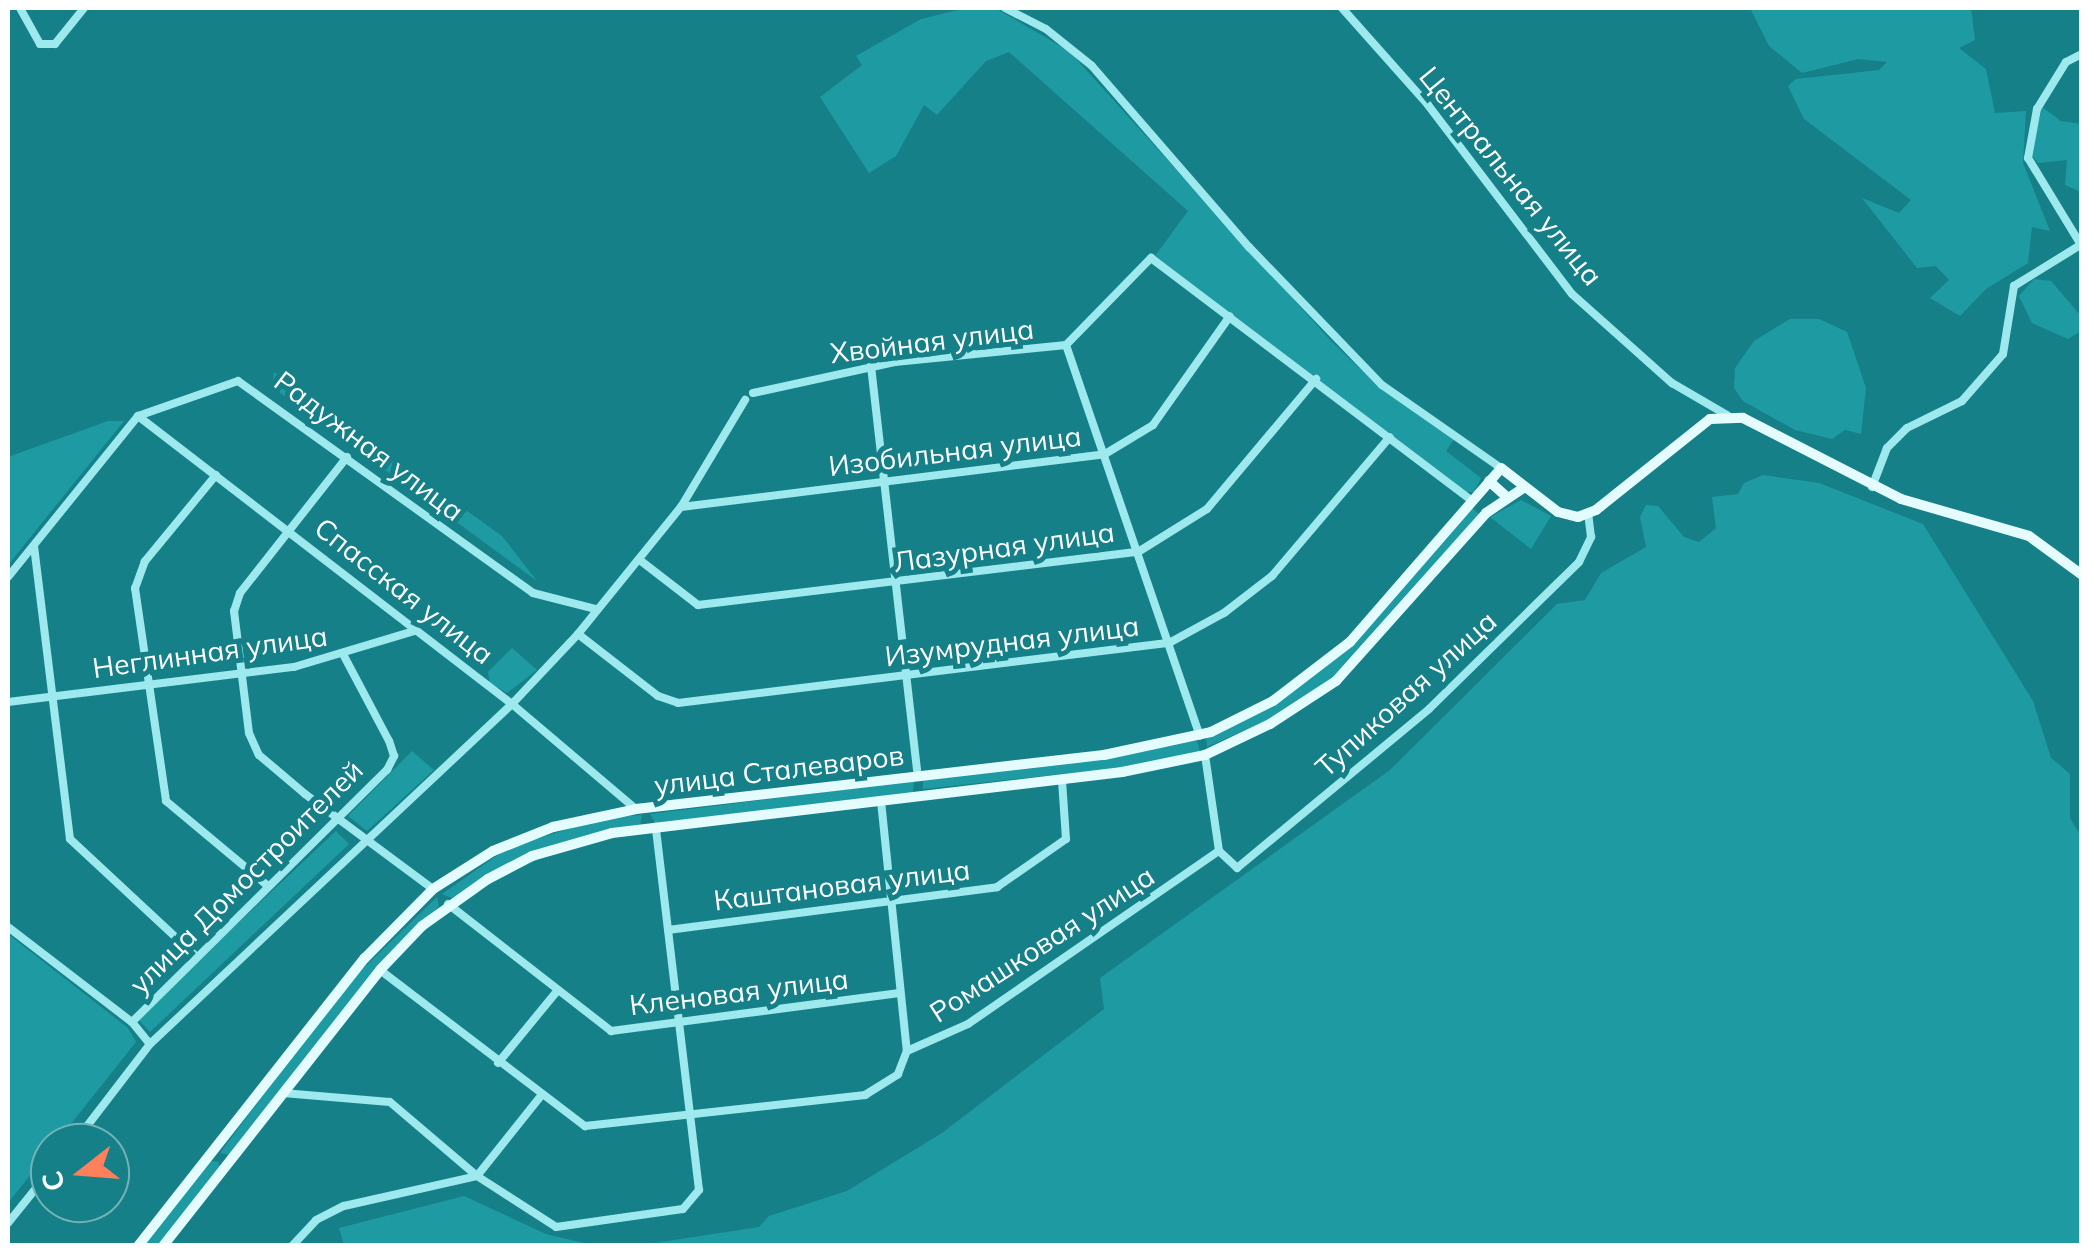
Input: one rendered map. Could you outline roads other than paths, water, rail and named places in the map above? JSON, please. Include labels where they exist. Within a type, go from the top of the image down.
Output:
[{"type":"main road","points":[[1501,468],[1558,512],[1588,514],[1692,429],[1727,415],[1763,425],[1872,486],[2029,536],[2082,575]]},
{"type":"main road","name":"улица Сталеваров","points":[[138,1246],[364,958],[433,889],[512,842],[641,809],[1104,756],[1200,736],[1273,701],[1324,664],[1371,620],[1501,468]]},
{"type":"main road","points":[[1489,480],[1508,498]]},
{"type":"main road","name":"улица Сталеваров","points":[[163,1246],[380,970],[448,904],[532,856],[652,827],[1062,780],[1205,755],[1270,724],[1336,682],[1384,635],[1486,513],[1525,487]]},
{"type":"main road","points":[[1471,500],[1486,513]]},
{"type":"main road","points":[[1200,736],[1205,755]]},
{"type":"main road","points":[[918,776],[921,795]]},
{"type":"main road","points":[[641,809],[652,827]]},
{"type":"main road","points":[[433,889],[448,904]]},
{"type":"main road","points":[[212,1152],[227,1164]]},
{"type":"street","points":[[20,8],[40,44],[55,44],[84,8]]},
{"type":"street","points":[[1005,8],[1092,66],[1249,247],[1382,385],[1501,468]]},
{"type":"street","name":"Центральная улица","points":[[1342,8],[1428,105],[1572,294],[1660,373],[1727,415]]},
{"type":"street","points":[[1872,486],[1887,448],[1906,428],[1962,401],[2003,354],[2014,286],[2081,245],[2028,158],[2036,109],[2066,62],[2082,54]]},
{"type":"street","name":"Хвойная улица","points":[[89,1123],[150,1044],[512,704],[578,634],[681,507],[749,397],[871,366],[1066,345],[1140,262],[1156,260],[1230,316]]},
{"type":"street","points":[[1230,316],[1471,500]]},
{"type":"street","name":"Изобильная улица","points":[[681,507],[1106,454],[1153,426],[1230,316]]},
{"type":"street","points":[[1066,345],[1200,736]]},
{"type":"street","points":[[871,366],[918,776]]},
{"type":"street","name":"Лазурная улица","points":[[641,561],[698,605],[898,585],[1138,552],[1207,509],[1316,378]]},
{"type":"street","name":"Радужная улица","points":[[138,416],[244,381],[532,593],[596,609]]},
{"type":"street","points":[[8,577],[138,416]]},
{"type":"street","name":"Спасская улица","points":[[138,416],[512,704],[641,809]]},
{"type":"street","name":"Изумрудная улица","points":[[578,634],[658,696],[678,703],[909,679],[1169,643],[1224,613],[1272,576],[1390,437]]},
{"type":"street","points":[[347,457],[288,530],[234,611],[252,745],[339,820],[433,889]]},
{"type":"street","points":[[216,475],[136,573],[150,684],[166,801],[268,886]]},
{"type":"street","name":"Тупиковая улица","points":[[1219,851],[1237,868],[1429,709],[1579,562],[1590,537],[1588,514]]},
{"type":"street","points":[[34,546],[70,840],[196,956]]},
{"type":"street","name":"Неглинная улица","points":[[8,702],[242,674],[344,656],[414,631]]},
{"type":"street","name":"улица Домостроителей","points":[[132,1022],[339,820],[394,756],[344,656]]},
{"type":"street","points":[[1205,755],[1219,851]]},
{"type":"street","name":"Каштановая улица","points":[[668,930],[1009,882],[1066,839],[1062,780]]},
{"type":"street","points":[[881,801],[908,1050]]},
{"type":"street","points":[[283,1093],[377,1096],[477,1176],[556,1228],[666,1216],[699,1190],[652,827]]},
{"type":"street","name":"Ромашковая улица","points":[[380,970],[540,1097],[584,1126],[866,1095],[898,1074],[908,1050],[968,1024],[1219,851]]},
{"type":"street","name":"Кленовая улица","points":[[448,904],[612,1031],[900,994]]},
{"type":"street","name":"улица Домостроителей","points":[[8,927],[132,1022],[150,1044]]},
{"type":"street","points":[[498,1063],[558,990]]},
{"type":"street","points":[[292,1246],[316,1220],[344,1206],[477,1176],[540,1097]]},
{"type":"street","points":[[8,1223],[30,1196]]}]
